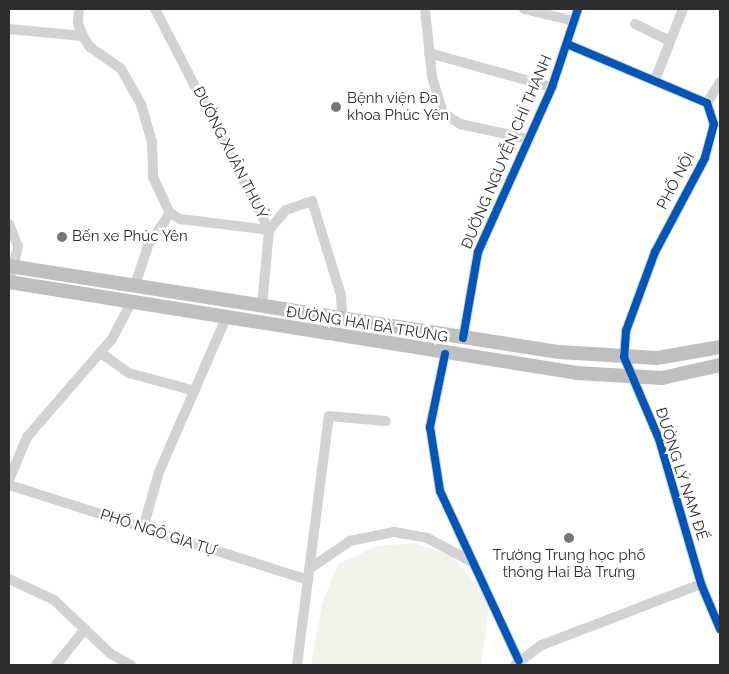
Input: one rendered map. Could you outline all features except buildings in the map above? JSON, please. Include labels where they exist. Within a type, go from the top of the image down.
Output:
[{"type":"highway","name":"ĐƯỜNG HAI BÀ TRƯNG","points":[[11,267],[342,317],[463,338],[624,357],[657,358],[720,347]]},
{"type":"highway","name":"ĐƯỜNG HAI BÀ TRƯNG","points":[[9,283],[445,354],[634,379],[663,378],[720,365]]},
{"type":"highway","points":[[339,337],[342,317]]},
{"type":"street","points":[[79,9],[78,23],[83,36],[132,84],[152,142],[153,177],[170,213],[180,219],[269,230],[286,210],[312,201],[341,295],[342,317]]},
{"type":"street","name":"ĐƯỜNG XUÂN THUỶ","points":[[155,9],[269,230],[262,305]]},
{"type":"street","points":[[425,9],[428,53],[443,113],[450,120],[528,139]]},
{"type":"street","points":[[524,9],[574,21]]},
{"type":"street","name":"ĐƯỜNG NGUYỄN CHÍ THANH","points":[[463,338],[478,252],[552,87],[578,9]]},
{"type":"street","points":[[654,80],[683,9]]},
{"type":"street","points":[[635,24],[670,41]]},
{"type":"street","points":[[9,29],[83,36]]},
{"type":"street","points":[[567,44],[707,104],[720,82]]},
{"type":"street","points":[[428,53],[552,87]]},
{"type":"street","name":"PHỐ NỘI","points":[[624,357],[626,330],[655,252],[705,158],[714,124],[707,104]]},
{"type":"street","points":[[135,285],[148,246],[170,213]]},
{"type":"street","points":[[9,224],[18,246],[11,267],[9,283]]},
{"type":"street","points":[[9,480],[27,437],[100,353],[125,321],[131,303]]},
{"type":"street","points":[[143,528],[159,472],[226,318]]},
{"type":"street","points":[[100,353],[129,373],[195,391]]},
{"type":"street","points":[[445,354],[430,426],[440,491],[475,563],[517,663],[542,645],[701,584]]},
{"type":"street","name":"ĐƯỜNG LÝ NAM ĐẾ","points":[[624,357],[659,439],[701,584],[720,629]]},
{"type":"street","points":[[297,665],[329,416],[386,421]]},
{"type":"street","name":"PHỐ NGÔ GIA TỰ","points":[[9,485],[308,580]]},
{"type":"street","points":[[309,569],[350,541],[394,532],[427,538],[475,563]]},
{"type":"street","points":[[9,579],[54,600],[111,654],[132,665]]},
{"type":"street","points":[[56,665],[85,629]]},
{"type":"shaded area","points":[[415,543],[452,556],[490,599],[481,665],[311,665],[322,604],[338,564],[377,546]]},
{"type":"cycle path","points":[[463,338],[478,252],[552,87],[578,9]]},
{"type":"cycle path","points":[[567,44],[707,103],[714,124],[705,158],[655,252],[626,331],[624,357],[659,439],[701,584],[720,629]]},
{"type":"cycle path","points":[[445,354],[430,427],[440,491],[519,661]]},
{"type":"place","name":"Bệnh viện Đa khoa Phúc Yên","points":[[336,107]]},
{"type":"place","name":"Bến xe Phúc Yên","points":[[62,237]]},
{"type":"place","name":"Trường Trung học phổ thông Hai Bà Trưng","points":[[569,538]]}]
